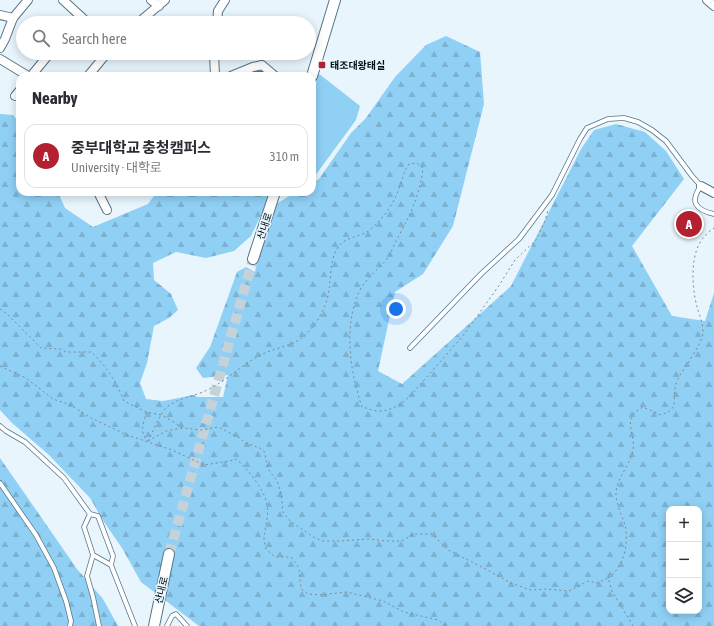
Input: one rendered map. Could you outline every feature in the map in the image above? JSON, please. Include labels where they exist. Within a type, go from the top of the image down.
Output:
[{"type":"street","points":[[0,48],[13,18],[28,0]]},
{"type":"street","points":[[62,0],[75,16]]},
{"type":"street","points":[[151,0],[158,6]]},
{"type":"street","points":[[146,16],[165,0]]},
{"type":"street","points":[[218,16],[218,11],[225,0]]},
{"type":"street","points":[[313,72],[335,0]]},
{"type":"street","points":[[707,0],[714,6]]},
{"type":"street","points":[[0,15],[13,18]]},
{"type":"street","points":[[0,59],[22,72]]},
{"type":"street","points":[[33,72],[44,60]]},
{"type":"street","points":[[91,72],[101,60]]},
{"type":"street","points":[[214,60],[215,72]]},
{"type":"street","points":[[241,72],[262,65],[270,72]]},
{"type":"street","points":[[701,186],[714,193]]},
{"type":"street","points":[[100,196],[107,210]]},
{"type":"street","name":"산내로","points":[[253,259],[274,196]]},
{"type":"street","name":"산내로","points":[[154,626],[169,554]]},
{"type":"lane","points":[[410,348],[481,274],[519,239],[552,195],[580,139],[588,128],[608,119],[624,118],[638,122],[652,130],[666,141],[701,186],[696,193],[696,205],[699,209],[705,212],[714,214]]},
{"type":"lane","points":[[0,426],[25,442],[64,478],[90,514],[98,516],[113,556],[111,565],[135,626]]},
{"type":"lane","points":[[0,483],[36,535],[54,568],[66,601],[71,621],[70,626]]},
{"type":"lane","points":[[90,514],[84,528],[93,555],[87,576],[99,626]]},
{"type":"lane","points":[[93,555],[111,565]]},
{"type":"lane","points":[[167,626],[172,616],[176,614],[188,626]]},
{"type":"path","points":[[148,441],[166,408],[174,403],[210,389],[227,379],[259,355],[302,337],[311,329],[323,311],[329,291],[330,270],[336,249],[346,239],[370,230],[386,215],[402,182],[404,171],[409,164],[417,164],[423,168],[421,184],[416,201],[407,222],[387,258],[360,290],[353,312],[349,338],[354,377],[362,407],[378,411],[391,409],[411,395],[462,337],[498,288],[515,260],[536,240],[545,221],[548,208]]},
{"type":"path","points":[[148,441],[166,431],[183,428],[202,430],[218,427],[240,438],[245,443],[260,448],[264,451],[268,469],[277,481],[281,493],[283,512],[290,521],[315,538],[323,541],[368,539],[401,541],[416,534],[432,534],[448,550],[511,583],[530,590],[547,589],[569,591],[588,581],[598,583],[615,573],[626,549],[625,526],[616,495],[619,478],[631,458],[633,446],[630,420],[636,411],[643,407],[661,415],[670,412],[674,406],[675,387],[684,368],[696,350],[704,331],[695,299],[693,270],[696,254],[704,237],[714,228]]},
{"type":"path","points":[[0,309],[6,313],[41,348],[60,349],[66,352],[91,352],[104,365],[124,401],[146,412],[162,415],[183,428]]},
{"type":"path","points":[[0,366],[26,378],[53,399],[71,405],[91,418],[127,435],[172,450],[204,465],[236,459],[244,465],[263,494],[268,506],[264,538],[266,549],[275,557],[291,557],[299,568],[302,589],[308,594],[320,595],[347,592],[383,601],[404,612],[438,620],[446,626]]},
{"type":"path","points":[[146,412],[142,428],[144,436],[148,441]]},
{"type":"path","points":[[608,578],[612,591],[632,626]]},
{"type":"green space","points":[[446,36],[480,52],[484,104],[453,226],[423,274],[395,292],[378,371],[402,384],[511,286],[581,149],[594,130],[616,124],[645,132],[666,151],[684,179],[632,246],[672,316],[705,321],[714,293],[714,626],[199,626],[141,582],[122,548],[90,498],[49,455],[12,423],[0,410],[0,114],[13,115],[16,119],[16,196],[60,196],[65,208],[93,227],[148,204],[154,196],[268,196],[263,211],[251,236],[234,251],[206,258],[176,252],[153,263],[154,280],[171,294],[178,310],[169,318],[154,326],[147,363],[140,383],[146,399],[163,401],[194,395],[197,397],[223,397],[228,375],[203,378],[196,368],[210,347],[237,272],[246,267],[255,272],[258,256],[276,204],[289,196],[316,196],[316,181],[319,179],[351,133],[366,118],[395,77],[426,45]]},
{"type":"green space","points":[[318,73],[360,106],[356,120],[316,175],[316,79]]},
{"type":"green space","points":[[0,458],[77,569],[103,599],[118,626],[0,626]]},
{"type":"tunnel","points":[[169,554],[253,259]]},
{"type":"place","name":"태조대왕태실","points":[[322,65]]},
{"type":"place","name":"중부대학교 충청캠퍼스","points":[[689,224]]}]
